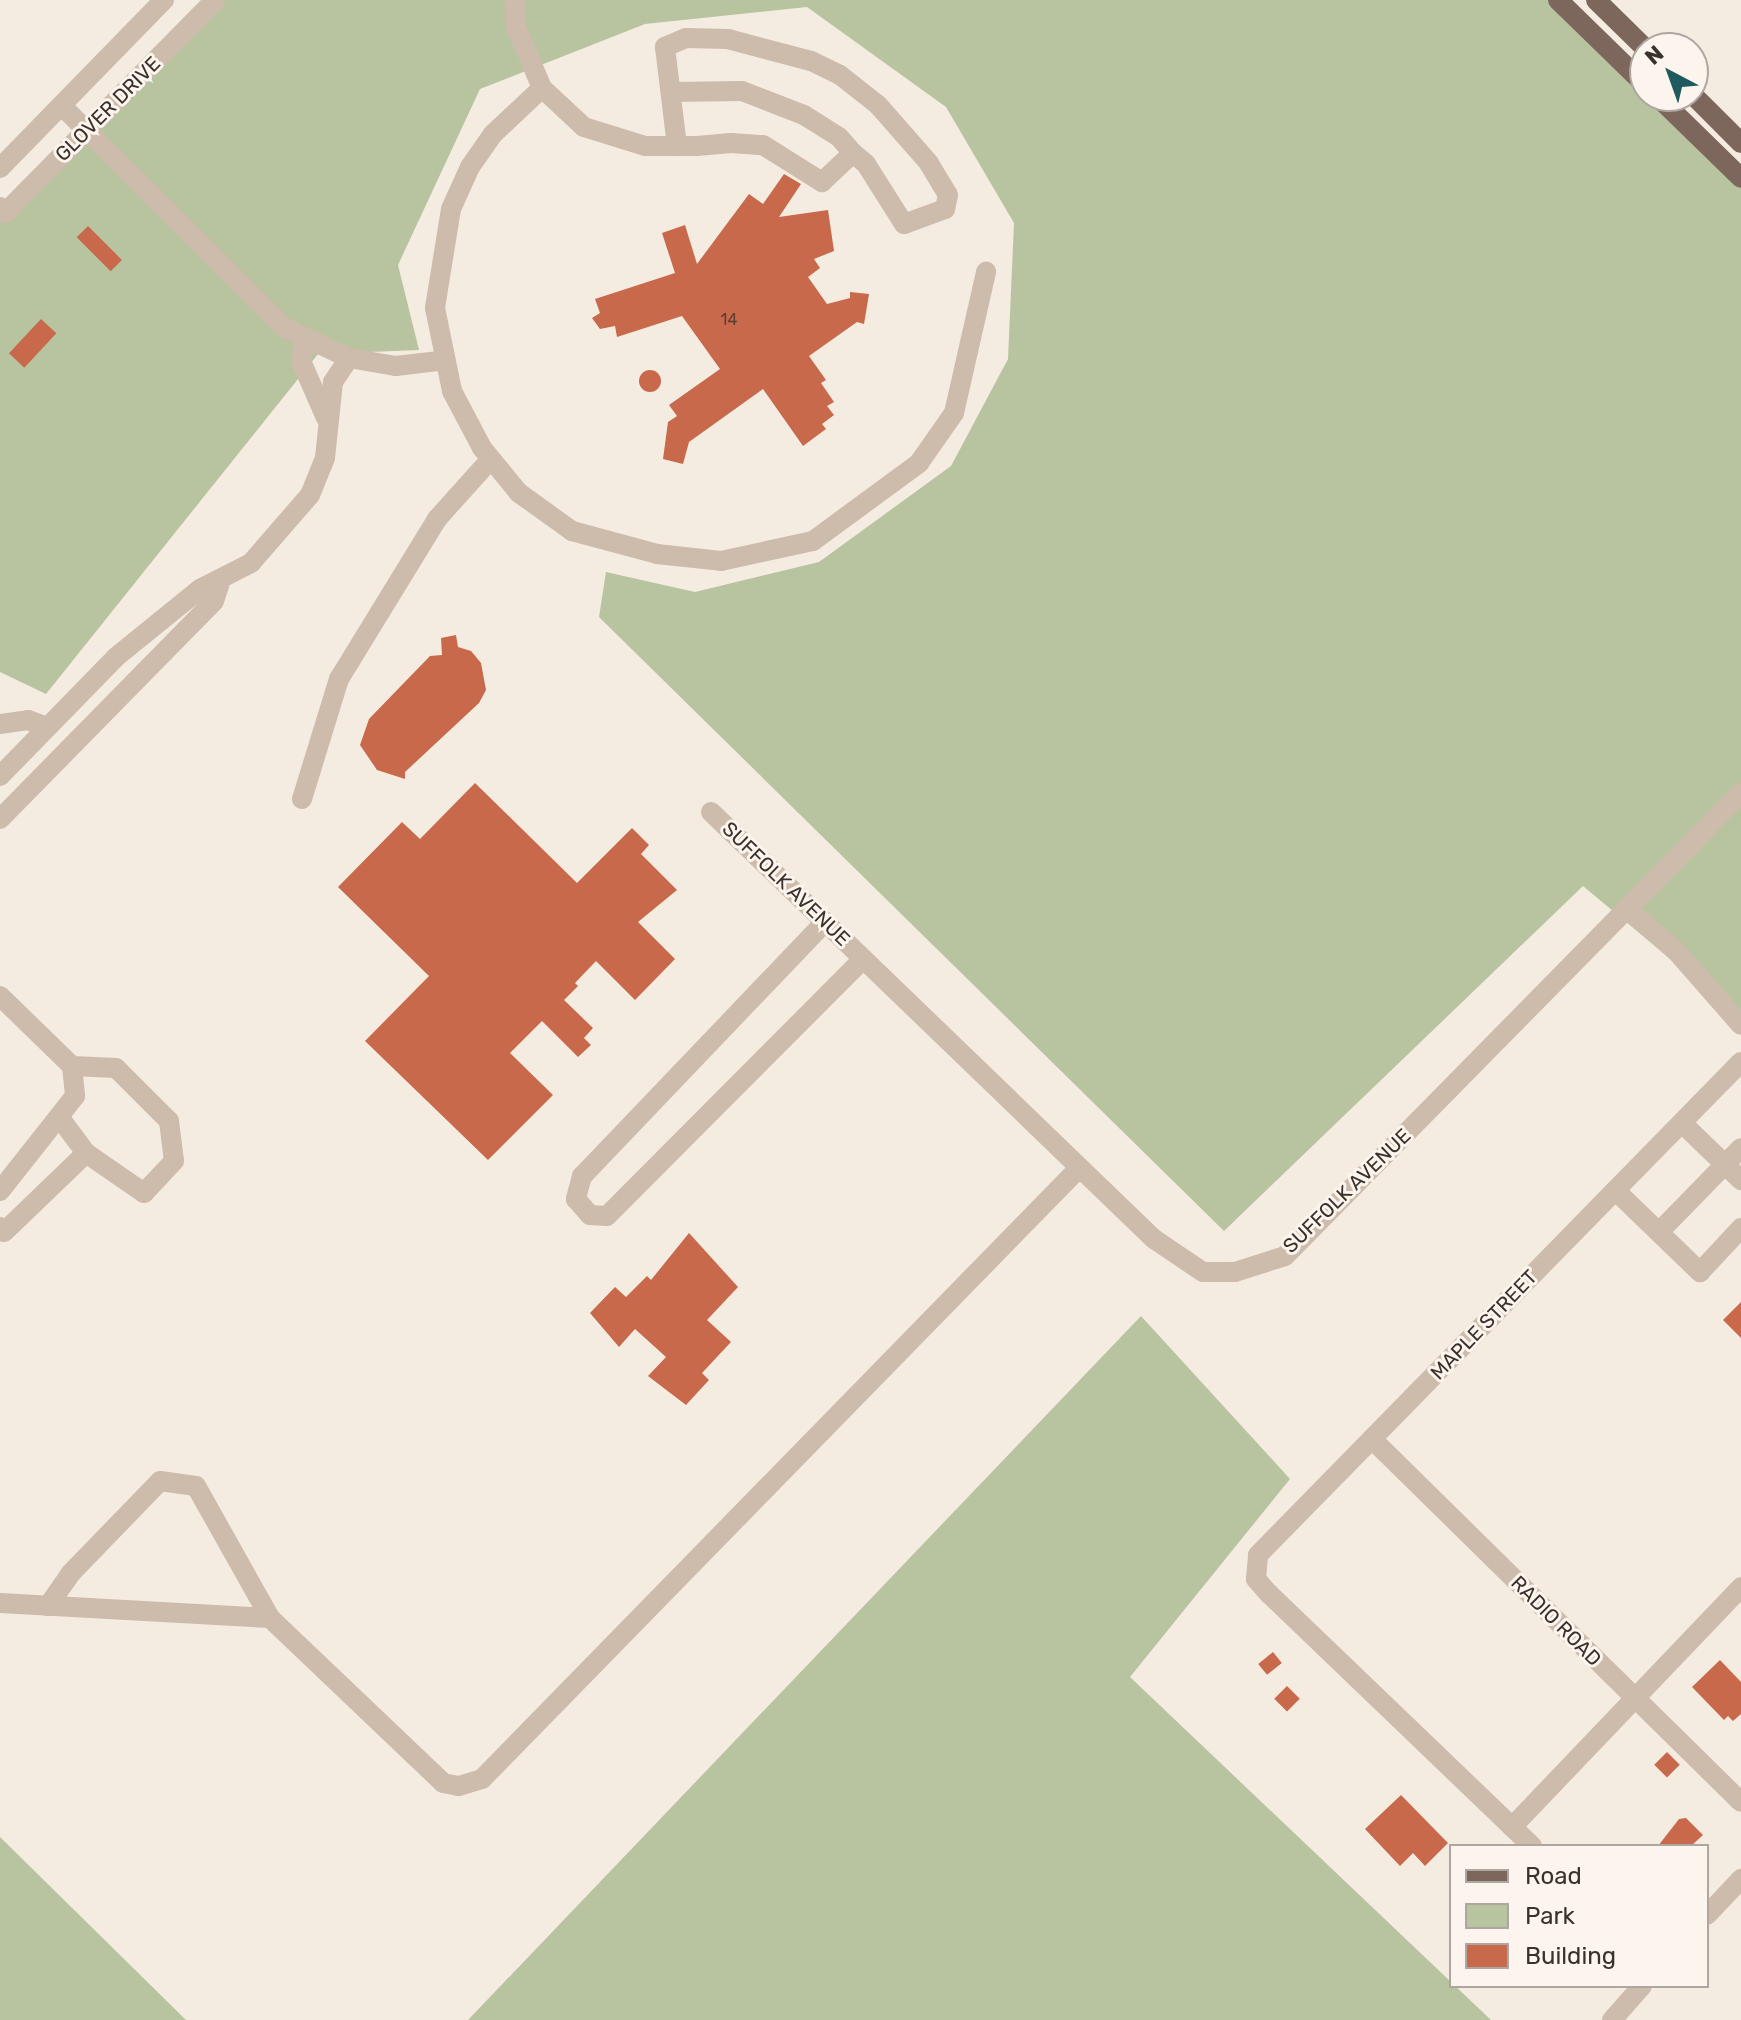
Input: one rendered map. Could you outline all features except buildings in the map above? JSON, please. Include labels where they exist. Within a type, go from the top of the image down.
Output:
[{"type":"main road","points":[[1558,0],[1629,69]]},
{"type":"main road","points":[[1596,0],[1629,32]]},
{"type":"main road","points":[[1709,111],[1741,143]]},
{"type":"main road","points":[[1673,112],[1741,178]]},
{"type":"street","name":"GLOVER DRIVE","points":[[0,168],[164,0]]},
{"type":"street","name":"GLOVER DRIVE","points":[[0,207],[5,213],[215,0]]},
{"type":"street","points":[[515,0],[516,27],[542,88],[584,127],[609,138],[677,146],[763,145],[822,182],[853,153]]},
{"type":"street","points":[[671,92],[742,91],[804,115],[839,137],[904,224],[945,209],[948,195],[929,163],[878,105],[840,75],[811,61],[728,39],[686,38],[665,47],[677,146]]},
{"type":"street","points":[[542,88],[493,134],[470,167],[451,209],[435,308],[452,391],[490,460],[519,493],[572,531],[657,554],[721,561],[813,541],[919,463],[954,413],[986,272]]},
{"type":"street","points":[[62,106],[285,328],[349,358],[396,366],[446,360]]},
{"type":"street","points":[[305,339],[301,361],[329,426]]},
{"type":"street","points":[[0,776],[116,657],[200,589],[220,583],[251,563],[310,495],[325,458],[333,382],[349,358]]},
{"type":"street","points":[[302,799],[339,679],[437,519],[490,460]]},
{"type":"street","points":[[0,819],[214,601],[220,583]]},
{"type":"street","points":[[0,724],[28,720],[47,727]]},
{"type":"street","name":"SUFFOLK AVENUE","points":[[711,812],[1154,1239],[1203,1272],[1235,1272],[1285,1256],[1741,793]]},
{"type":"street","points":[[1628,909],[1676,951],[1741,1025]]},
{"type":"street","points":[[825,922],[582,1176],[576,1199],[590,1215],[607,1216],[863,959]]},
{"type":"street","points":[[0,996],[72,1066],[75,1096],[0,1191]]},
{"type":"street","name":"MAPLE STREET","points":[[1512,1827],[1269,1594],[1256,1579],[1258,1555],[1741,1062]]},
{"type":"street","points":[[60,1118],[86,1153],[144,1193],[174,1161],[169,1121],[116,1068],[72,1066]]},
{"type":"street","points":[[1683,1124],[1741,1180]]},
{"type":"street","points":[[1659,1232],[1741,1148]]},
{"type":"street","points":[[0,1227],[4,1232],[86,1153]]},
{"type":"street","points":[[48,1606],[70,1574],[160,1481],[196,1486],[270,1618],[443,1783],[459,1786],[482,1779],[1079,1168]]},
{"type":"street","points":[[1616,1191],[1700,1272],[1741,1228]]},
{"type":"street","name":"RADIO ROAD","points":[[1373,1440],[1741,1802]]},
{"type":"street","points":[[1530,1844],[1512,1827],[1741,1587]]},
{"type":"street","points":[[0,1603],[270,1618]]},
{"type":"street","points":[[1709,1913],[1741,1879]]},
{"type":"street","points":[[1612,2020],[1640,1988]]},
{"type":"green space","points":[[215,0],[1558,0],[1629,69],[1629,112],[1673,112],[1741,178],[1741,1018],[1583,886],[1224,1231],[599,617],[606,572],[695,592],[819,562],[951,466],[1008,359],[1014,223],[946,107],[807,7],[645,24],[480,89],[398,265],[419,350],[318,354],[46,694],[0,672],[0,219]]},
{"type":"green space","points":[[1141,1316],[1290,1479],[1130,1677],[1449,1980],[1449,1988],[1457,1988],[1491,2020],[468,2020]]},
{"type":"green space","points":[[0,1837],[186,2020],[0,2020]]}]
